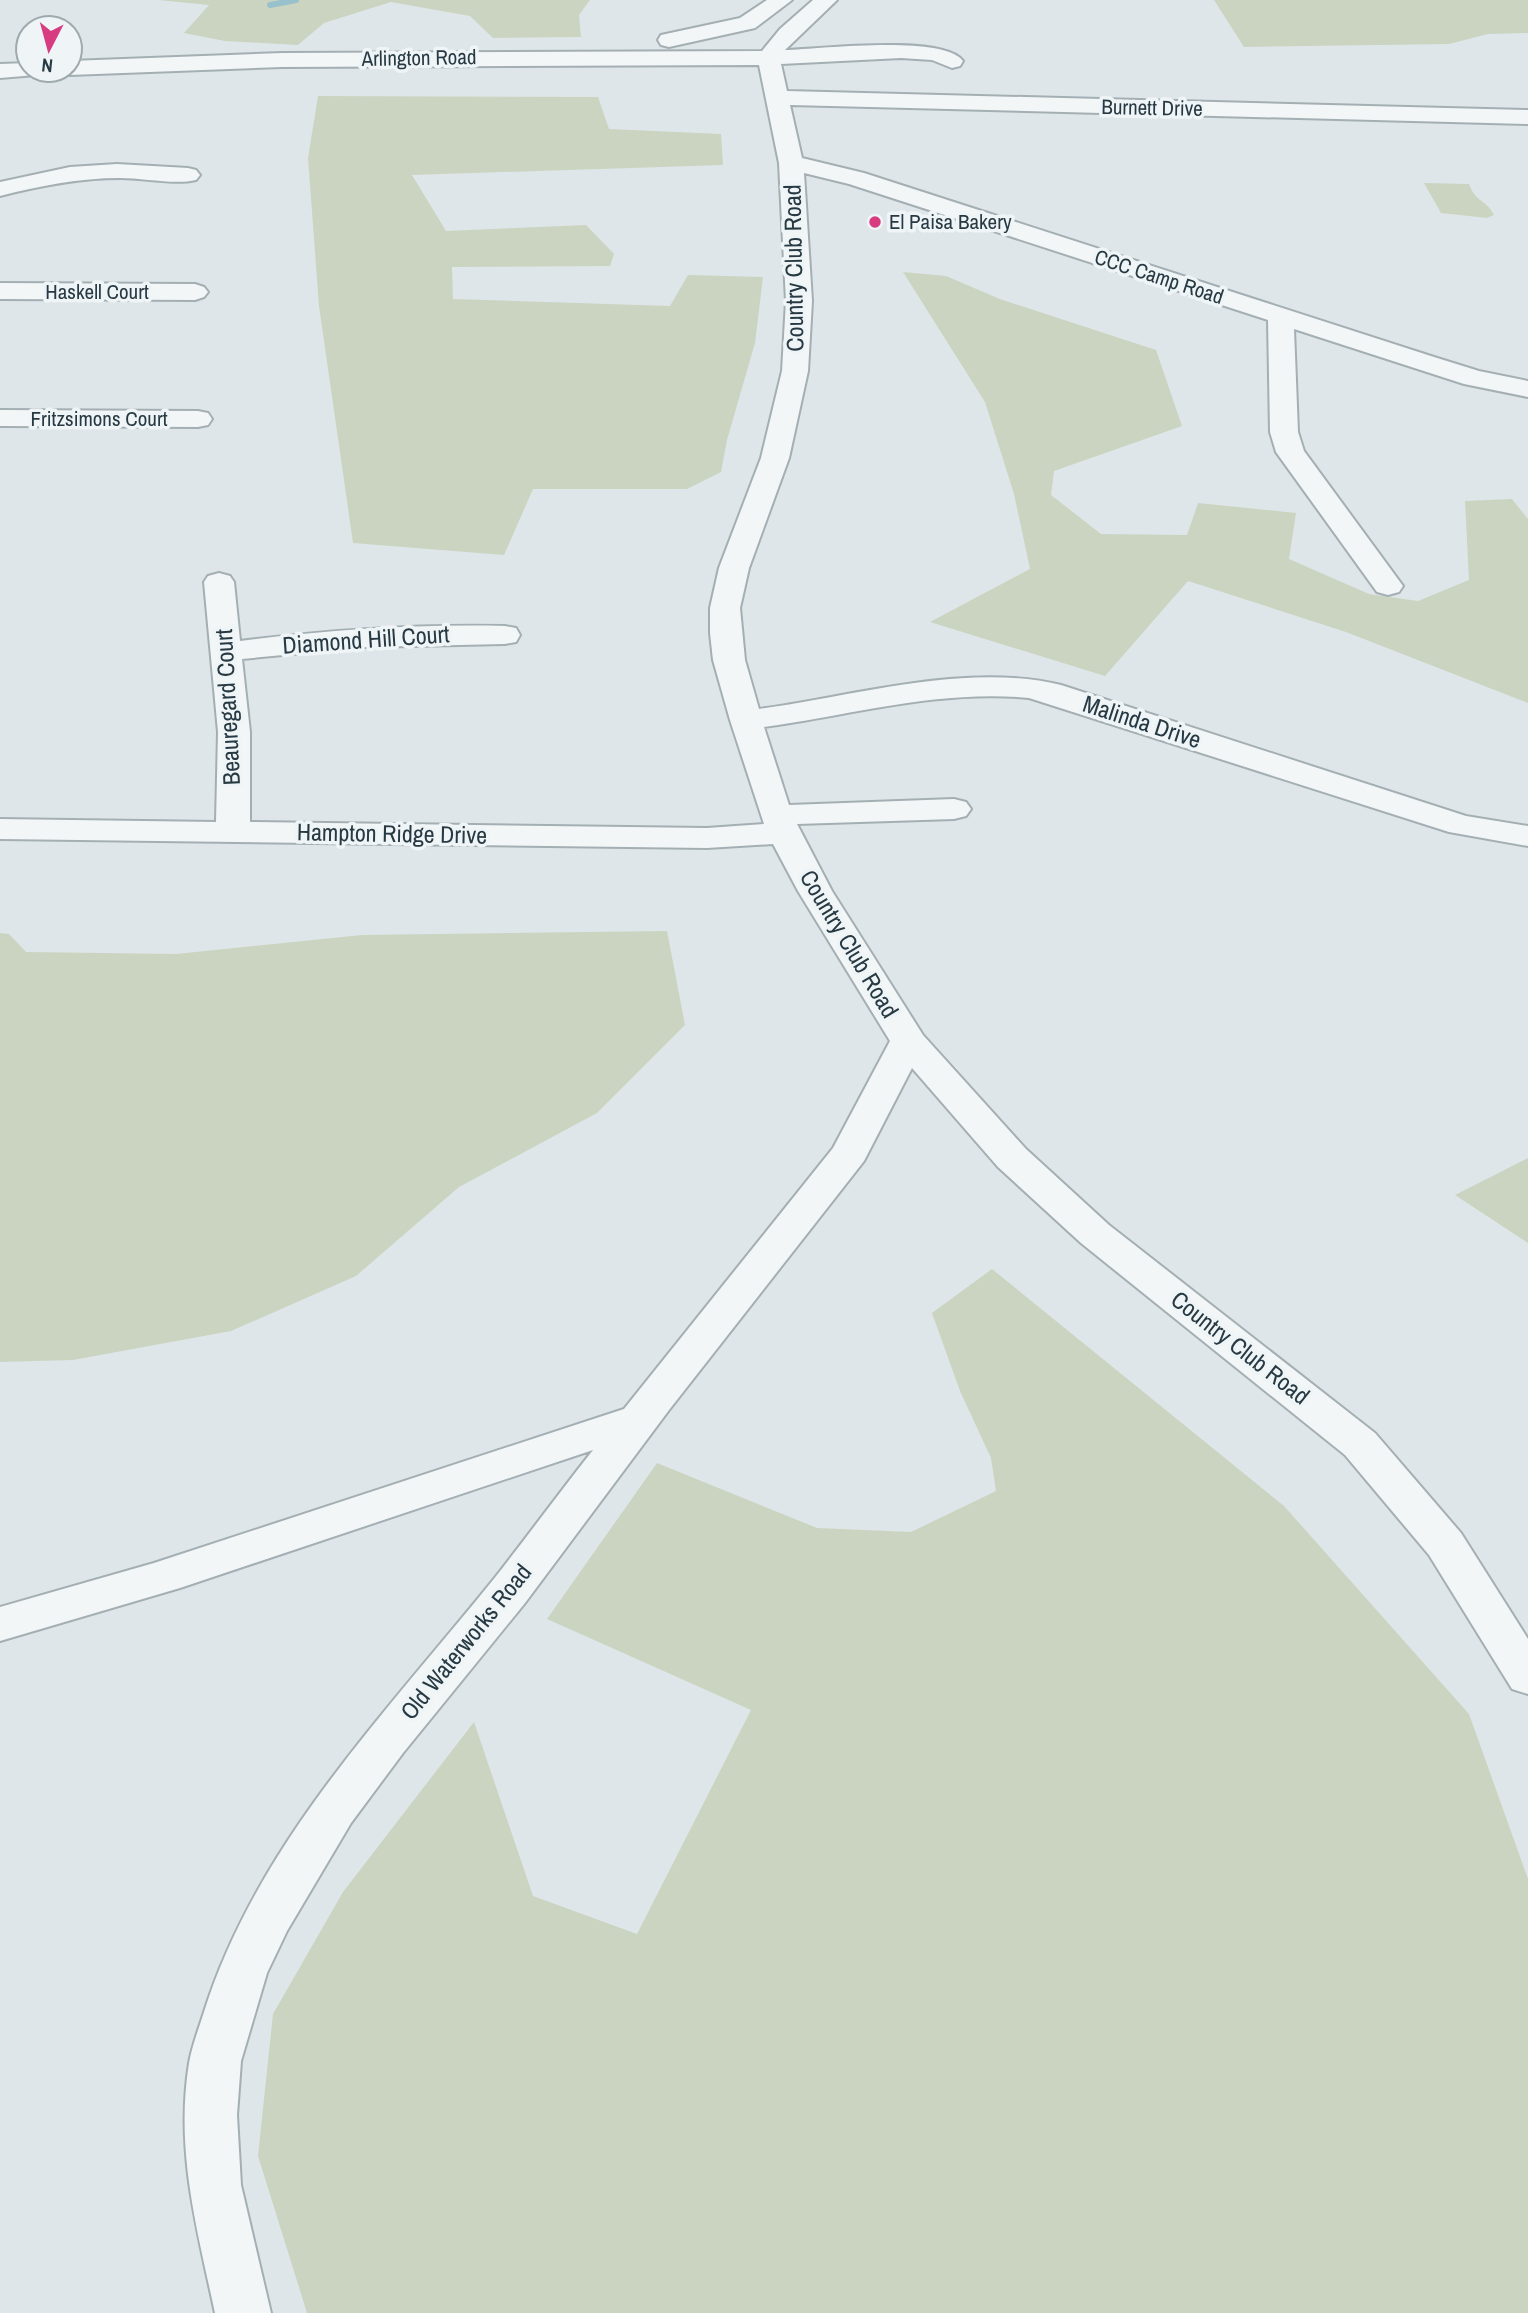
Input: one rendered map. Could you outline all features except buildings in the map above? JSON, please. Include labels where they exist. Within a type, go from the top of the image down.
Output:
[{"type":"street","points":[[655,57],[659,46],[671,38],[747,23],[781,0]]},
{"type":"street","points":[[769,58],[779,41],[795,24],[827,0]]},
{"type":"street","name":"Arlington Road","points":[[84,67],[282,60],[769,58],[901,51],[936,54],[952,61]]},
{"type":"street","name":"Country Club Road","points":[[769,58],[791,163],[799,301],[795,371],[775,458],[734,568],[725,608],[729,660],[780,824],[815,891],[908,1041],[1012,1158],[1094,1234],[1360,1444],[1445,1544],[1528,1677]]},
{"type":"street","name":"Burnett Drive","points":[[777,98],[1528,117]]},
{"type":"street","name":"CCC Camp Road","points":[[791,163],[856,178],[1474,378],[1528,389]]},
{"type":"street","points":[[0,189],[46,177],[103,170],[150,170],[188,175]]},
{"type":"street","name":"Haskell Court","points":[[0,291],[195,292]]},
{"type":"street","points":[[1281,317],[1284,432],[1290,452],[1388,586]]},
{"type":"street","name":"Fritzsimons Court","points":[[0,418],[198,419]]},
{"type":"street","name":"Beauregard Court","points":[[219,582],[234,732],[233,832]]},
{"type":"street","name":"Diamond Hill Court","points":[[227,652],[359,637],[458,633],[505,635]]},
{"type":"street","name":"Malinda Drive","points":[[746,720],[953,687],[1022,685],[1461,825],[1528,836]]},
{"type":"street","name":"Hampton Ridge Drive","points":[[0,828],[707,838],[780,824],[954,809]]},
{"type":"street","name":"Old Waterworks Road","points":[[243,2313],[215,2185],[211,2115],[215,2061],[242,1973],[267,1921],[334,1810],[386,1740],[509,1591],[850,1152],[908,1041]]},
{"type":"street","points":[[0,1625],[164,1576],[640,1419]]},
{"type":"green space","points":[[158,0],[590,0],[579,15],[581,37],[493,38],[470,16],[391,2],[324,23],[298,45],[225,41],[184,33],[209,5]]},
{"type":"green space","points":[[1214,0],[1528,0],[1528,33],[1488,34],[1449,44],[1244,47]]},
{"type":"green space","points":[[318,96],[598,97],[609,129],[721,134],[723,165],[412,175],[446,231],[586,225],[614,254],[610,266],[452,267],[453,299],[670,306],[688,275],[763,277],[755,343],[727,440],[721,472],[687,489],[533,489],[504,555],[353,543],[319,306],[308,158]]},
{"type":"green space","points":[[1424,183],[1469,184],[1475,195],[1494,215],[1487,218],[1441,213]]},
{"type":"green space","points":[[903,272],[946,276],[1000,299],[1156,350],[1182,426],[1054,471],[1051,495],[1101,534],[1187,535],[1198,503],[1296,513],[1289,559],[1369,594],[1418,601],[1469,580],[1465,501],[1512,499],[1528,519],[1528,703],[1346,632],[1188,581],[1105,676],[930,622],[1030,569],[1014,494],[985,402]]},
{"type":"green space","points":[[667,931],[685,1025],[597,1113],[459,1187],[356,1276],[231,1331],[73,1360],[0,1362],[0,933],[9,934],[26,952],[176,954],[362,935]]},
{"type":"green space","points":[[1528,1158],[1528,1243],[1455,1195]]},
{"type":"green space","points":[[992,1269],[1284,1506],[1469,1714],[1528,1879],[1528,2313],[307,2313],[258,2156],[273,2014],[343,1892],[474,1722],[533,1896],[637,1934],[751,1710],[547,1619],[657,1463],[817,1528],[911,1532],[996,1491],[991,1458],[960,1391],[932,1313]]},
{"type":"waterway","points":[[270,5],[296,0]]},
{"type":"place","name":"El Paisa Bakery","points":[[875,222]]}]
